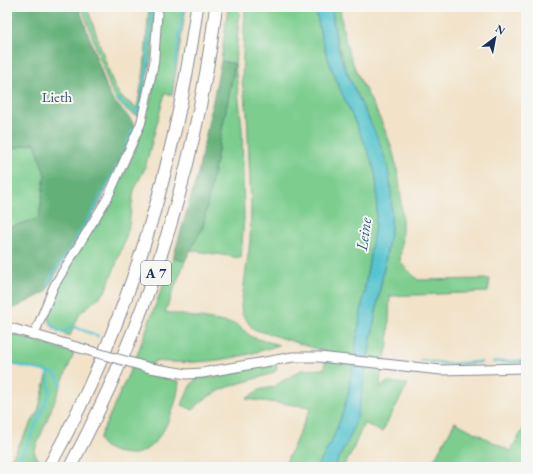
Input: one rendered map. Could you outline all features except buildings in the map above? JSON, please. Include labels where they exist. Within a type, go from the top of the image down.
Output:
[{"type":"highway","name":"A 7","points":[[49,467],[100,365],[126,302],[146,242],[171,150],[188,69],[197,7]]},
{"type":"highway","name":"A 7","points":[[70,467],[99,412],[128,346],[165,244],[194,139],[208,68],[216,7]]},
{"type":"main road","points":[[7,327],[150,368],[187,374],[202,373],[293,357],[319,357],[392,366],[459,371],[526,368]]},
{"type":"street","points":[[34,335],[54,286],[108,197],[142,123],[154,64],[158,7]]},
{"type":"green space","name":"Lieth","points":[[7,7],[79,7],[109,94],[135,126],[134,133],[96,210],[59,268],[46,292],[13,309],[7,310],[7,228],[39,218],[45,175],[35,143],[7,150]]},
{"type":"green space","points":[[82,7],[87,7],[114,86],[121,97],[137,108],[144,71],[149,7],[155,7],[152,54],[139,116],[131,113],[123,107],[112,93]]},
{"type":"green space","points":[[162,7],[186,7],[172,95],[165,93],[145,168],[134,190],[128,231],[105,292],[80,313],[70,336],[57,331],[51,325],[49,312],[52,299],[76,253],[113,195],[135,151],[150,104],[155,81],[161,32]]},
{"type":"green space","points":[[228,7],[240,7],[235,64],[221,61]]},
{"type":"green space","points":[[245,7],[316,7],[321,37],[331,66],[369,153],[376,179],[376,218],[348,394],[336,432],[317,467],[284,467],[311,407],[246,399],[258,390],[273,387],[301,370],[324,369],[327,352],[253,329],[242,314],[241,306],[250,241],[251,206],[247,113],[242,81]]},
{"type":"green space","points":[[332,7],[340,7],[347,48],[356,71],[384,128],[397,168],[402,215],[400,262],[418,280],[490,279],[488,292],[390,296],[388,345],[381,371],[380,387],[388,382],[408,384],[382,432],[364,423],[351,454],[343,467],[334,467],[348,440],[361,397],[391,229],[391,203],[389,177],[384,155],[341,54],[337,40]]},
{"type":"green space","points":[[221,61],[235,64],[203,227],[185,261],[173,258],[198,173]]},
{"type":"green space","points":[[235,64],[242,128],[244,218],[241,258],[190,250],[203,226]]},
{"type":"green space","points":[[35,143],[45,175],[39,219],[7,228],[7,150]]},
{"type":"green space","points":[[173,258],[185,261],[165,312],[236,324],[252,337],[279,345],[233,358],[202,362],[154,361],[147,375],[179,381],[176,400],[168,422],[162,433],[148,449],[135,454],[114,452],[105,447],[99,439],[137,355]]},
{"type":"green space","points":[[7,332],[74,353],[34,452],[39,460],[35,467],[7,466],[38,411],[48,372],[7,362]]},
{"type":"green space","points":[[273,363],[277,366],[276,371],[218,391],[209,396],[193,410],[182,405],[190,386],[196,379],[224,375]]},
{"type":"green space","points":[[455,422],[510,451],[526,425],[526,467],[430,467]]},
{"type":"water","points":[[316,7],[332,7],[335,37],[341,59],[376,134],[385,158],[389,175],[391,201],[391,228],[357,418],[349,439],[334,467],[317,467],[336,432],[348,394],[376,218],[377,190],[375,173],[369,153],[336,80],[321,37]]},
{"type":"waterway","points":[[117,98],[126,106],[138,113],[147,72],[152,7]]},
{"type":"waterway","points":[[175,65],[183,7]]},
{"type":"waterway","points":[[124,153],[133,128]]},
{"type":"waterway","points":[[48,283],[95,208],[117,166]]},
{"type":"waterway","points":[[52,323],[56,329],[64,332],[72,326],[98,336]]},
{"type":"waterway","points":[[420,360],[449,364],[481,362]]},
{"type":"waterway","points":[[493,362],[526,361]]},
{"type":"waterway","points":[[7,363],[54,373],[60,381],[59,385]]},
{"type":"waterway","points":[[13,467],[27,445],[50,392],[48,372]]},
{"type":"water label","name":"Leine","points":[[363,234]]}]
